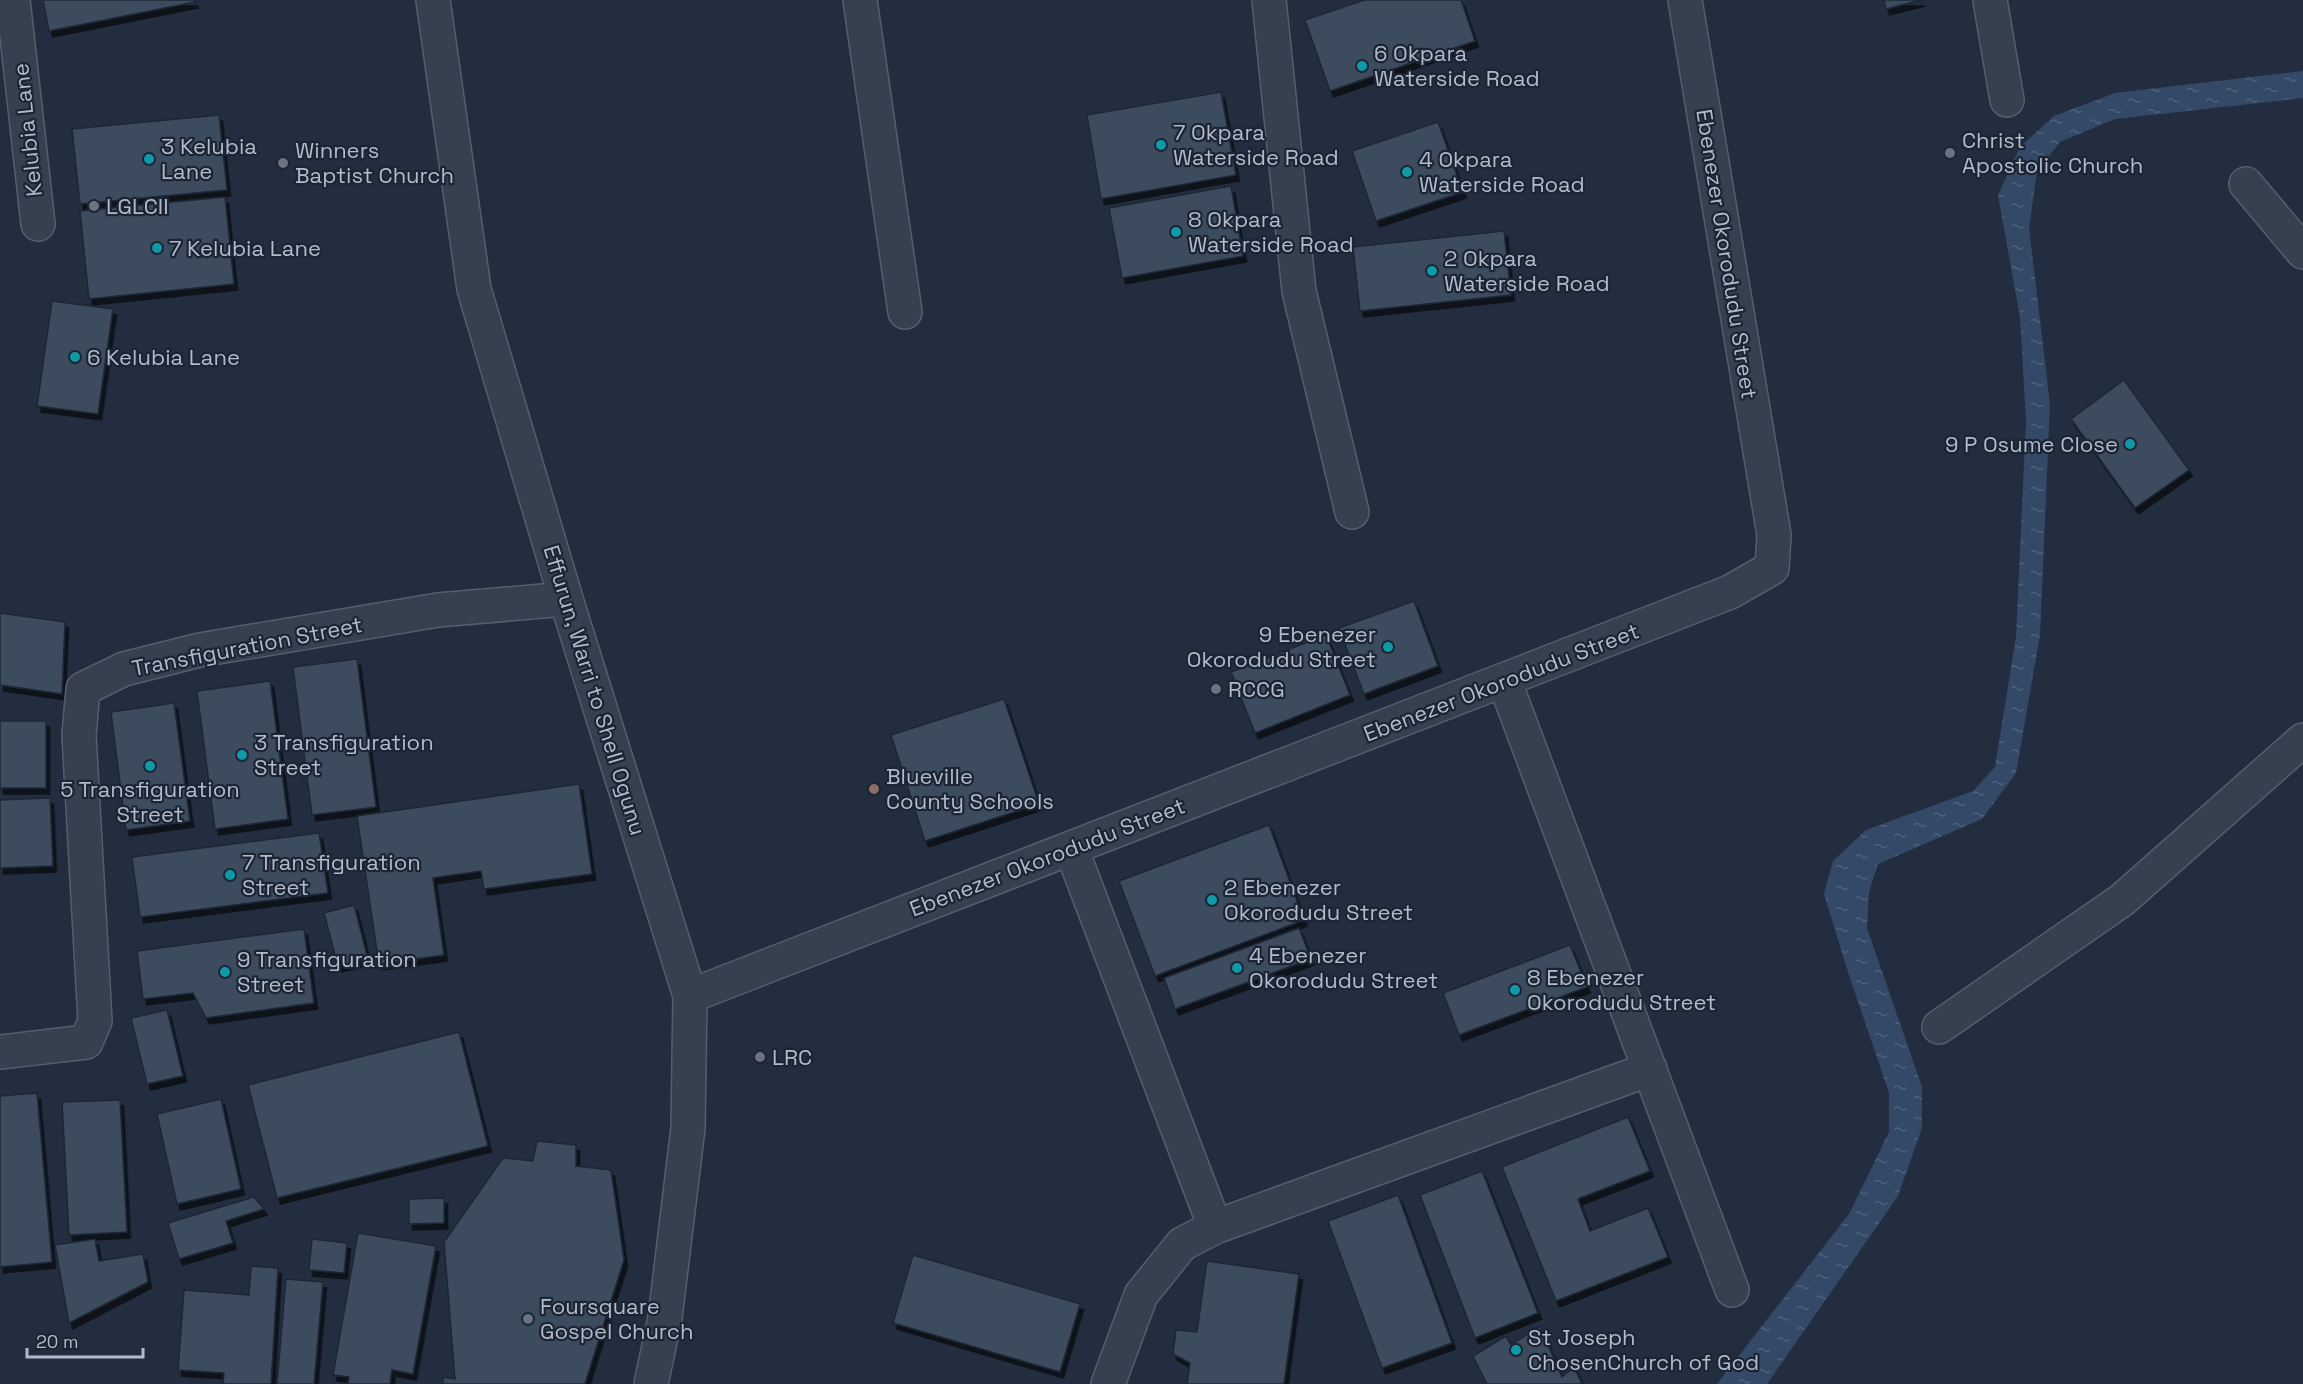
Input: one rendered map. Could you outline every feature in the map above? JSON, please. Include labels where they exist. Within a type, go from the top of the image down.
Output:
[{"type":"street","name":"Kelubia Lane","points":[[13,0],[38,224]]},
{"type":"street","name":"Effurun, Warri to Shell Ogunu","points":[[433,0],[474,289],[566,599],[690,996],[688,1128],[665,1318],[651,1384]]},
{"type":"street","points":[[860,0],[905,312]]},
{"type":"street","points":[[1269,0],[1299,291],[1352,512]]},
{"type":"street","name":"Ebenezer Okorodudu Street","points":[[690,996],[1730,592],[1772,568],[1774,535],[1685,0]]},
{"type":"street","points":[[1990,0],[2007,100]]},
{"type":"street","points":[[2246,184],[2303,252]]},
{"type":"street","name":"Transfiguration Street","points":[[0,1052],[86,1042],[95,1021],[79,735],[83,689],[124,669],[200,650],[438,610],[566,599]]},
{"type":"street","points":[[1504,680],[1732,1290]]},
{"type":"street","points":[[1939,1026],[2122,900],[2303,740]]},
{"type":"street","points":[[1071,848],[1215,1227]]},
{"type":"street","points":[[1108,1384],[1141,1295],[1182,1244],[1215,1227],[1650,1070]]},
{"type":"water","points":[[2303,71],[2303,98],[2115,119],[2060,142],[2037,171],[2029,228],[2050,404],[2040,635],[2016,773],[1982,819],[1878,864],[1869,892],[1867,928],[1922,1087],[1922,1128],[1898,1196],[1767,1384],[1717,1384],[1849,1214],[1889,1132],[1889,1093],[1824,894],[1833,861],[1866,830],[1973,791],[1995,767],[2016,637],[2026,421],[2020,317],[1998,195],[2020,147],[2054,116],[2115,93]]},
{"type":"building","points":[[43,0],[194,0],[195,2],[49,31]]},
{"type":"building","name":"6 Okpara Waterside Road","points":[[1364,0],[1461,0],[1475,41],[1330,91],[1305,20]]},
{"type":"building","points":[[1884,0],[1922,0],[1886,9]]},
{"type":"building","name":"7 Okpara Waterside Road","points":[[1221,92],[1236,175],[1101,199],[1087,115]]},
{"type":"building","name":"3 Kelubia Lane","points":[[219,115],[227,190],[80,204],[72,129]]},
{"type":"building","name":"4 Okpara Waterside Road","points":[[1438,122],[1463,192],[1376,221],[1352,151]]},
{"type":"building","name":"8 Okpara Waterside Road","points":[[1231,186],[1243,256],[1122,278],[1109,208]]},
{"type":"building","name":"7 Kelubia Lane","points":[[225,197],[234,284],[89,299],[80,211]]},
{"type":"building","name":"2 Okpara Waterside Road","points":[[1504,231],[1511,295],[1360,311],[1353,247]]},
{"type":"building","name":"6 Kelubia Lane","points":[[52,301],[113,309],[98,414],[37,406]]},
{"type":"building","name":"9 P Osume Close","points":[[2124,380],[2189,470],[2135,508],[2071,419]]},
{"type":"building","name":"9 Ebenezer Okorodudu Street","points":[[1414,601],[1438,666],[1364,694],[1339,628]]},
{"type":"building","points":[[0,613],[65,622],[62,694],[0,685]]},
{"type":"building","points":[[1326,635],[1350,695],[1255,733],[1231,672]]},
{"type":"building","points":[[357,659],[376,807],[312,815],[293,667]]},
{"type":"building","name":"3 Transfiguration Street","points":[[270,681],[288,819],[215,829],[197,691]]},
{"type":"building","points":[[1004,699],[1039,804],[925,841],[891,735]]},
{"type":"building","name":"5 Transfiguration Street","points":[[174,703],[190,821],[126,830],[111,712]]},
{"type":"building","points":[[0,721],[46,721],[46,788],[0,788]]},
{"type":"building","points":[[579,784],[592,874],[484,889],[481,871],[433,878],[444,955],[379,964],[357,816]]},
{"type":"building","points":[[50,798],[53,866],[0,868],[0,800]]},
{"type":"building","name":"2 Ebenezer Okorodudu Street","points":[[1269,825],[1304,920],[1155,976],[1119,881]]},
{"type":"building","name":"7 Transfiguration Street","points":[[319,833],[328,893],[140,917],[132,857]]},
{"type":"building","points":[[354,905],[368,959],[338,966],[324,913]]},
{"type":"building","name":"4 Ebenezer Okorodudu Street","points":[[1299,928],[1311,959],[1175,1009],[1164,978]]},
{"type":"building","name":"9 Transfiguration Street","points":[[304,929],[314,1003],[206,1018],[193,993],[143,999],[137,951]]},
{"type":"building","name":"8 Ebenezer Okorodudu Street","points":[[1570,945],[1587,987],[1459,1035],[1443,993]]},
{"type":"building","points":[[167,1010],[183,1076],[147,1084],[131,1018]]},
{"type":"building","points":[[459,1032],[488,1146],[277,1198],[248,1085]]},
{"type":"building","points":[[37,1093],[52,1262],[0,1267],[0,1096]]},
{"type":"building","points":[[221,1099],[241,1189],[177,1204],[157,1114]]},
{"type":"building","points":[[120,1100],[127,1232],[69,1235],[62,1102]]},
{"type":"building","points":[[1628,1117],[1650,1171],[1578,1199],[1590,1231],[1648,1208],[1668,1257],[1556,1301],[1502,1167]]},
{"type":"building","name":"Foursquare Gospel Church","points":[[537,1141],[576,1145],[576,1166],[611,1170],[624,1260],[585,1384],[443,1384],[443,1377],[455,1379],[444,1242],[503,1158],[533,1161]]},
{"type":"building","points":[[1482,1171],[1538,1313],[1475,1338],[1420,1195]]},
{"type":"building","points":[[1398,1195],[1452,1343],[1382,1368],[1328,1221]]},
{"type":"building","points":[[254,1197],[264,1209],[226,1221],[233,1243],[179,1259],[168,1223]]},
{"type":"building","points":[[444,1198],[444,1223],[409,1224],[409,1199]]},
{"type":"building","points":[[358,1233],[436,1246],[413,1374],[392,1370],[390,1384],[348,1384],[349,1377],[333,1375]]},
{"type":"building","points":[[95,1239],[99,1261],[143,1254],[148,1282],[69,1323],[55,1245]]},
{"type":"building","points":[[312,1239],[347,1243],[344,1273],[309,1270]]},
{"type":"building","points":[[913,1255],[1080,1304],[1060,1372],[893,1323]]},
{"type":"building","points":[[1207,1261],[1299,1274],[1284,1384],[1187,1384],[1190,1363],[1173,1354],[1176,1330],[1197,1332]]},
{"type":"building","points":[[251,1266],[278,1268],[271,1384],[223,1384],[224,1373],[178,1370],[184,1290],[249,1295]]},
{"type":"building","points":[[286,1279],[323,1282],[314,1384],[277,1384]]},
{"type":"building","name":"St Joseph ChosenChurch of God","points":[[1540,1326],[1562,1377],[1574,1367],[1582,1384],[1487,1384],[1473,1356],[1506,1336],[1511,1345]]},
{"type":"place","name":"6 Okpara Waterside Road","points":[[1362,66]]},
{"type":"place","name":"7 Okpara Waterside Road","points":[[1161,145]]},
{"type":"place","name":"Christ Apostolic Church","points":[[1950,153]]},
{"type":"place","name":"3 Kelubia Lane","points":[[149,159]]},
{"type":"place","name":"Winners Baptist Church","points":[[283,163]]},
{"type":"place","name":"4 Okpara Waterside Road","points":[[1407,172]]},
{"type":"place","name":"LGLCII","points":[[94,206]]},
{"type":"place","name":"8 Okpara Waterside Road","points":[[1176,232]]},
{"type":"place","name":"7 Kelubia Lane","points":[[157,248]]},
{"type":"place","name":"2 Okpara Waterside Road","points":[[1432,271]]},
{"type":"place","name":"6 Kelubia Lane","points":[[75,357]]},
{"type":"place","name":"9 P Osume Close","points":[[2130,444]]},
{"type":"place","name":"9 Ebenezer Okorodudu Street","points":[[1388,647]]},
{"type":"place","name":"RCCG","points":[[1216,689]]},
{"type":"place","name":"3 Transfiguration Street","points":[[242,755]]},
{"type":"place","name":"5 Transfiguration Street","points":[[150,766]]},
{"type":"place","name":"Blueville County Schools","points":[[874,789]]},
{"type":"place","name":"7 Transfiguration Street","points":[[230,875]]},
{"type":"place","name":"2 Ebenezer Okorodudu Street","points":[[1212,900]]},
{"type":"place","name":"4 Ebenezer Okorodudu Street","points":[[1237,968]]},
{"type":"place","name":"9 Transfiguration Street","points":[[225,972]]},
{"type":"place","name":"8 Ebenezer Okorodudu Street","points":[[1515,990]]},
{"type":"place","name":"LRC","points":[[760,1057]]},
{"type":"place","name":"Foursquare Gospel Church","points":[[528,1319]]},
{"type":"place","name":"St Joseph ChosenChurch of God","points":[[1516,1350]]}]
